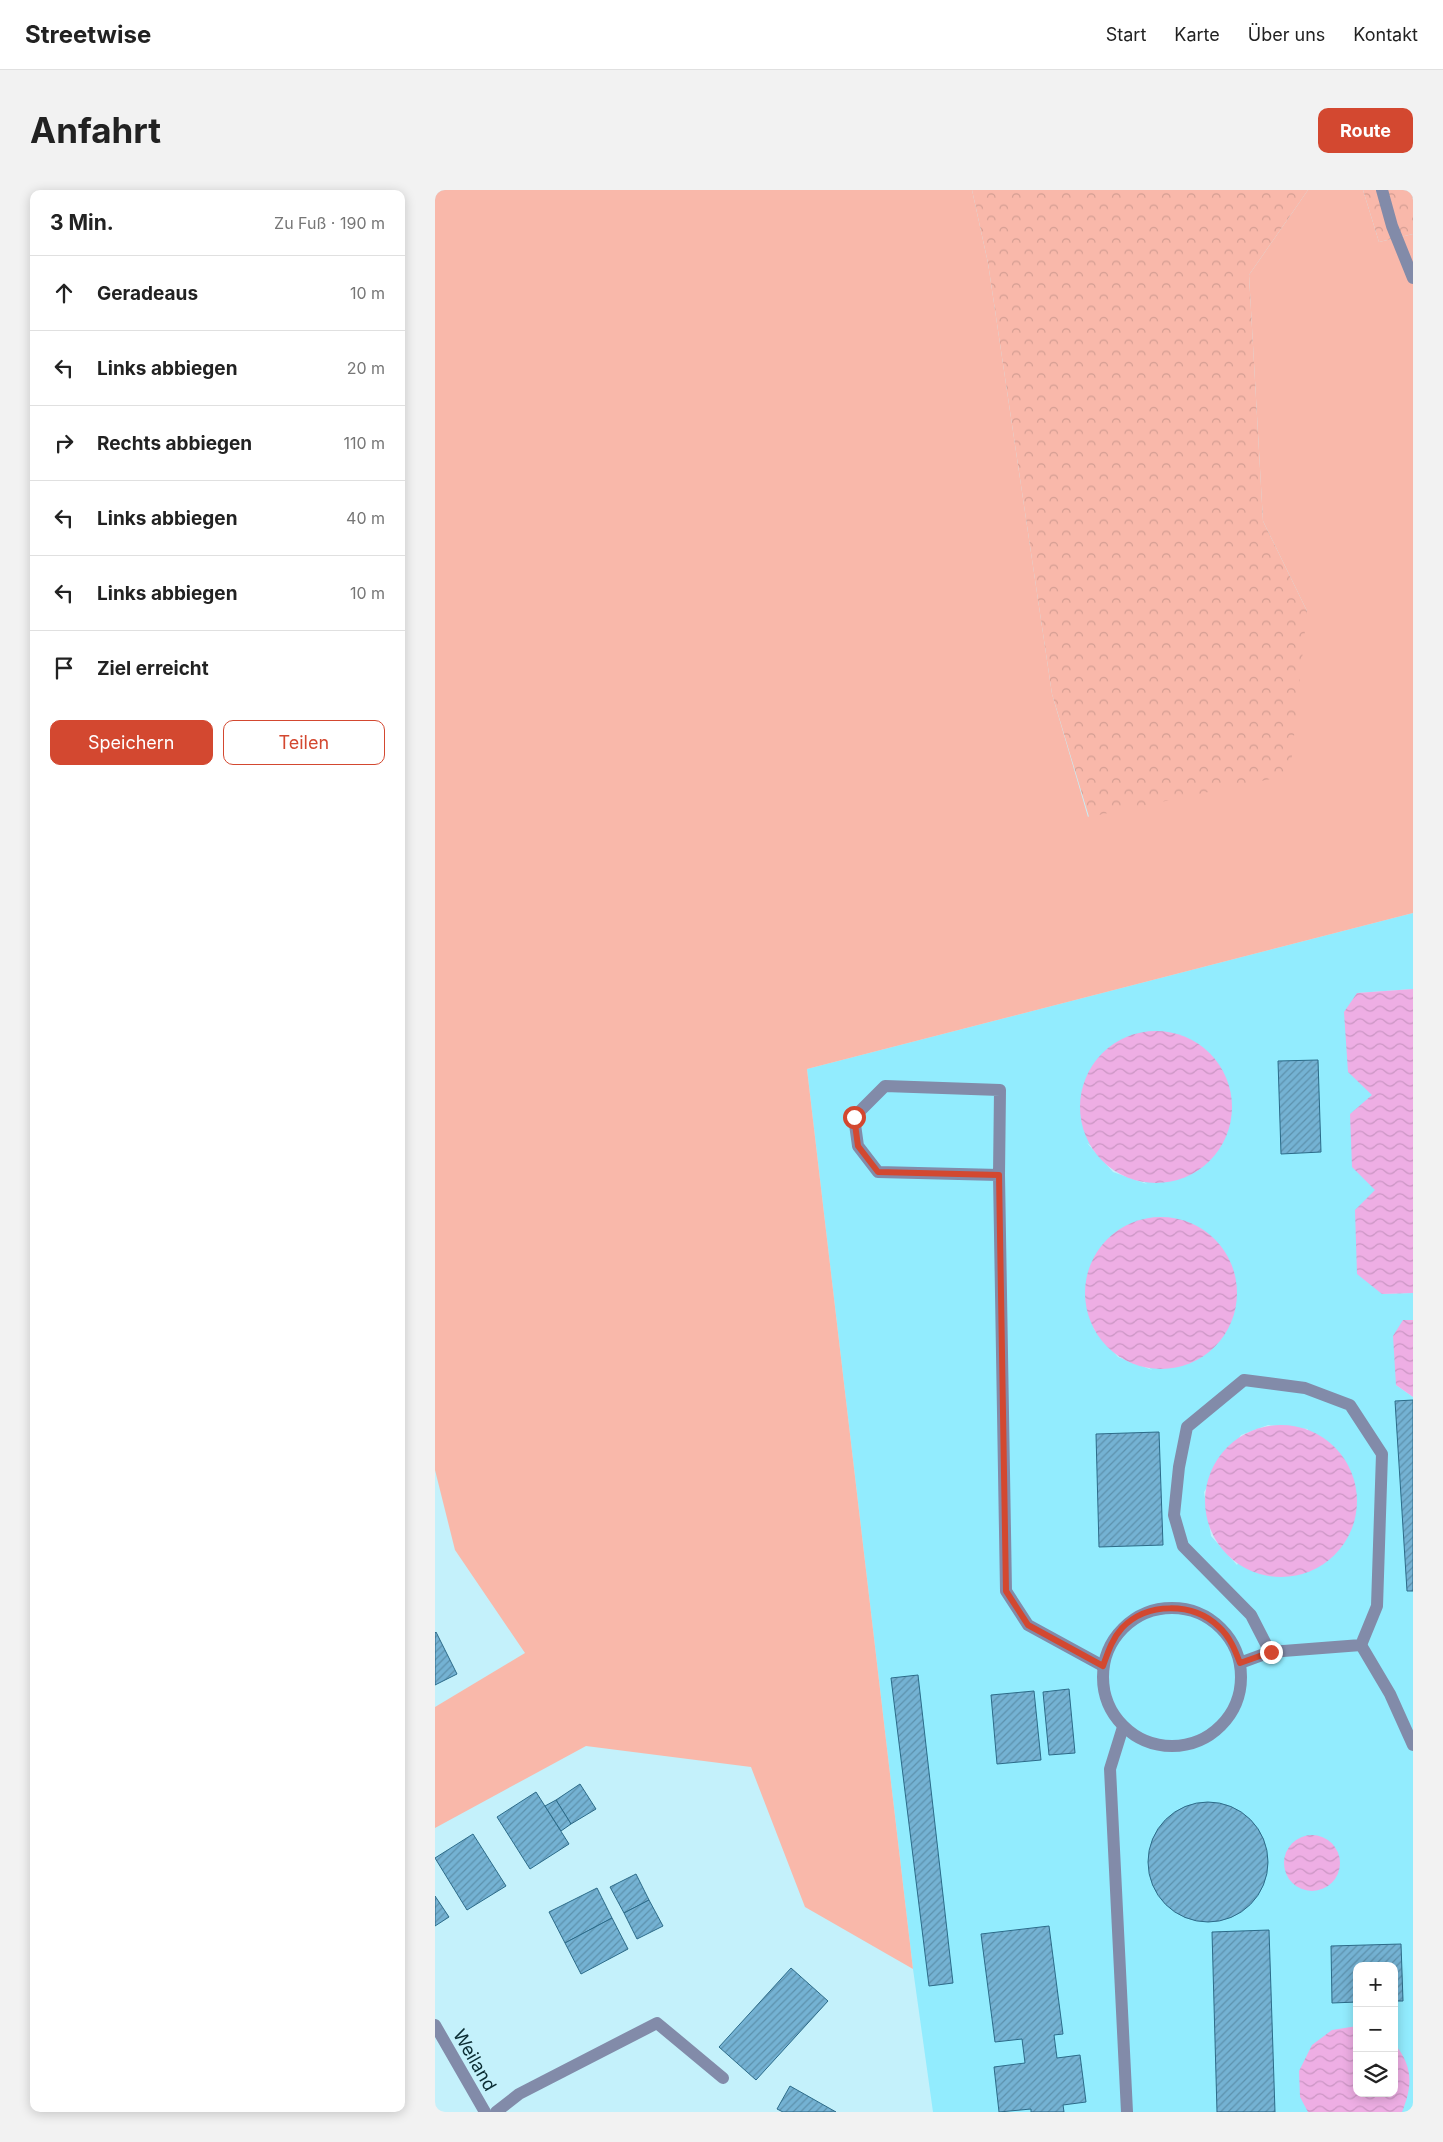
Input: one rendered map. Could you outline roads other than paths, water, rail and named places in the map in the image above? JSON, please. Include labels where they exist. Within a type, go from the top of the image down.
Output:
[{"type":"street","points":[[1382,190],[1392,226],[1413,278]]},
{"type":"street","points":[[999,1175],[878,1172],[858,1146],[854,1117],[885,1086],[1000,1090],[999,1175],[1006,1591],[1028,1625],[1103,1666]]},
{"type":"street","points":[[1271,1652],[1251,1615],[1183,1546],[1174,1515],[1179,1467],[1187,1427],[1244,1380],[1305,1388],[1350,1405],[1382,1454],[1377,1606],[1361,1645]]},
{"type":"street","points":[[1160,1608],[1181,1608],[1201,1614],[1219,1626],[1233,1643],[1240,1663],[1241,1685],[1235,1707],[1223,1725],[1205,1739],[1184,1746],[1162,1746],[1140,1740],[1123,1727],[1110,1709],[1103,1688],[1103,1666],[1110,1645],[1122,1628],[1139,1615],[1160,1608]]},
{"type":"street","points":[[1240,1663],[1271,1652],[1361,1645]]},
{"type":"street","points":[[1361,1645],[1390,1694],[1413,1745]]},
{"type":"street","points":[[1123,1727],[1110,1769],[1127,2112]]},
{"type":"street","points":[[496,2112],[519,2094],[657,2023],[723,2078]]},
{"type":"street","name":"Weiland","points":[[435,2025],[485,2112]]},
{"type":"water","points":[[1413,989],[1413,1293],[1382,1294],[1357,1274],[1355,1210],[1375,1190],[1352,1167],[1350,1114],[1372,1095],[1348,1072],[1344,1012],[1357,993]]},
{"type":"water","points":[[1156,1031],[1185,1037],[1210,1053],[1226,1078],[1232,1107],[1226,1136],[1210,1161],[1185,1177],[1156,1183],[1127,1177],[1102,1161],[1086,1136],[1080,1107],[1086,1078],[1102,1053],[1127,1037]]},
{"type":"water","points":[[1161,1217],[1190,1223],[1215,1239],[1231,1264],[1237,1293],[1231,1322],[1215,1347],[1190,1363],[1161,1369],[1132,1363],[1107,1347],[1091,1322],[1085,1293],[1091,1264],[1107,1239],[1132,1223]]},
{"type":"water","points":[[1403,1320],[1413,1320],[1413,1397],[1396,1385],[1393,1336]]},
{"type":"water","points":[[1281,1425],[1310,1431],[1335,1447],[1351,1472],[1357,1501],[1351,1530],[1335,1555],[1310,1571],[1281,1577],[1252,1571],[1227,1555],[1211,1530],[1205,1501],[1211,1472],[1227,1447],[1252,1431]]},
{"type":"water","points":[[1312,1835],[1327,1840],[1335,1848],[1340,1863],[1335,1878],[1327,1886],[1312,1891],[1297,1886],[1289,1878],[1284,1863],[1289,1848],[1297,1840]]},
{"type":"water","points":[[1353,2027],[1353,2097],[1398,2097],[1398,2048],[1405,2060],[1409,2076],[1408,2093],[1402,2112],[1308,2112],[1300,2097],[1299,2071],[1312,2045],[1332,2030]]}]
